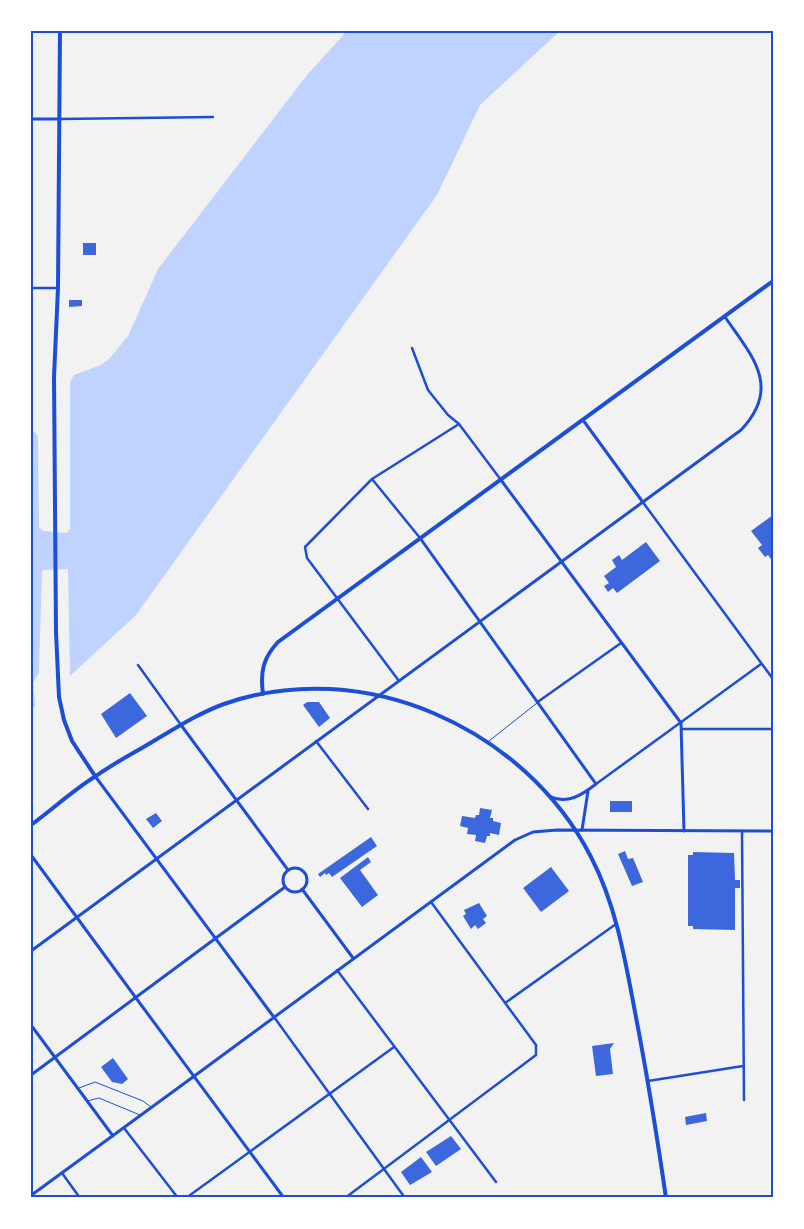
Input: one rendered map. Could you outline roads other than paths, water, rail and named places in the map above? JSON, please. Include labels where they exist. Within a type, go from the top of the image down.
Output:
[{"type":"main road","points":[[60,31],[58,288],[54,377],[59,697],[64,720],[72,741],[273,1016]]},
{"type":"main road","points":[[31,119],[60,119]]},
{"type":"main road","points":[[263,694],[262,673],[268,653],[278,642],[773,281]]},
{"type":"main road","points":[[31,951],[741,430],[752,418],[758,406],[762,388],[758,368],[725,317]]},
{"type":"main road","points":[[582,420],[642,501]]},
{"type":"main road","points":[[502,480],[681,723],[684,831]]},
{"type":"main road","points":[[420,538],[539,701],[596,784],[568,800],[549,796]]},
{"type":"main road","points":[[31,825],[96,776],[181,724],[228,703],[263,694],[316,689],[378,696],[428,710],[489,741],[524,770],[580,830],[604,887],[617,923],[648,1081],[666,1198]]},
{"type":"main road","points":[[181,724],[288,870]]},
{"type":"main road","points":[[580,830],[588,790]]},
{"type":"main road","points":[[32,1193],[124,1128],[273,1016],[520,836],[544,830],[773,831]]},
{"type":"main road","points":[[31,855],[284,1198]]},
{"type":"main road","points":[[295,868],[304,873],[306,880],[302,889],[293,892],[285,887],[284,876],[288,870],[295,868]]},
{"type":"main road","points":[[31,1075],[285,887]]},
{"type":"main road","points":[[302,889],[353,958]]},
{"type":"main road","points":[[31,1025],[113,1136]]},
{"type":"street","points":[[60,119],[213,117]]},
{"type":"street","points":[[31,288],[58,288]]},
{"type":"street","points":[[412,348],[428,390],[448,415],[459,424],[502,480]]},
{"type":"street","points":[[399,681],[304,551],[318,532],[372,479],[459,424]]},
{"type":"street","points":[[372,479],[420,538]]},
{"type":"street","points":[[642,501],[773,678]]},
{"type":"street","points":[[539,701],[622,642]]},
{"type":"street","points":[[596,784],[761,664]]},
{"type":"street","points":[[138,665],[181,724]]},
{"type":"street","points":[[682,729],[773,729]]},
{"type":"street","points":[[316,741],[368,809]]},
{"type":"street","points":[[742,831],[744,1100]]},
{"type":"street","points":[[345,1198],[536,1055],[536,1045],[431,901]]},
{"type":"street","points":[[505,1003],[617,923]]},
{"type":"street","points":[[337,970],[496,1182]]},
{"type":"street","points":[[273,1016],[405,1198]]},
{"type":"street","points":[[186,1198],[394,1047]]},
{"type":"street","points":[[648,1081],[744,1066]]},
{"type":"street","points":[[124,1128],[178,1198]]},
{"type":"street","points":[[62,1173],[80,1198]]},
{"type":"lane","points":[[489,741],[539,701]]},
{"type":"lane","points":[[78,1088],[95,1082],[143,1101],[151,1108]]},
{"type":"lane","points":[[87,1101],[99,1098],[140,1116]]},
{"type":"water","points":[[347,31],[560,31],[480,105],[437,195],[136,615],[70,676],[68,569],[42,570],[39,673],[33,683],[35,706],[31,710],[31,431],[36,433],[38,438],[39,527],[43,531],[67,533],[70,529],[70,382],[74,375],[101,365],[109,359],[128,336],[158,269],[307,75]]}]
